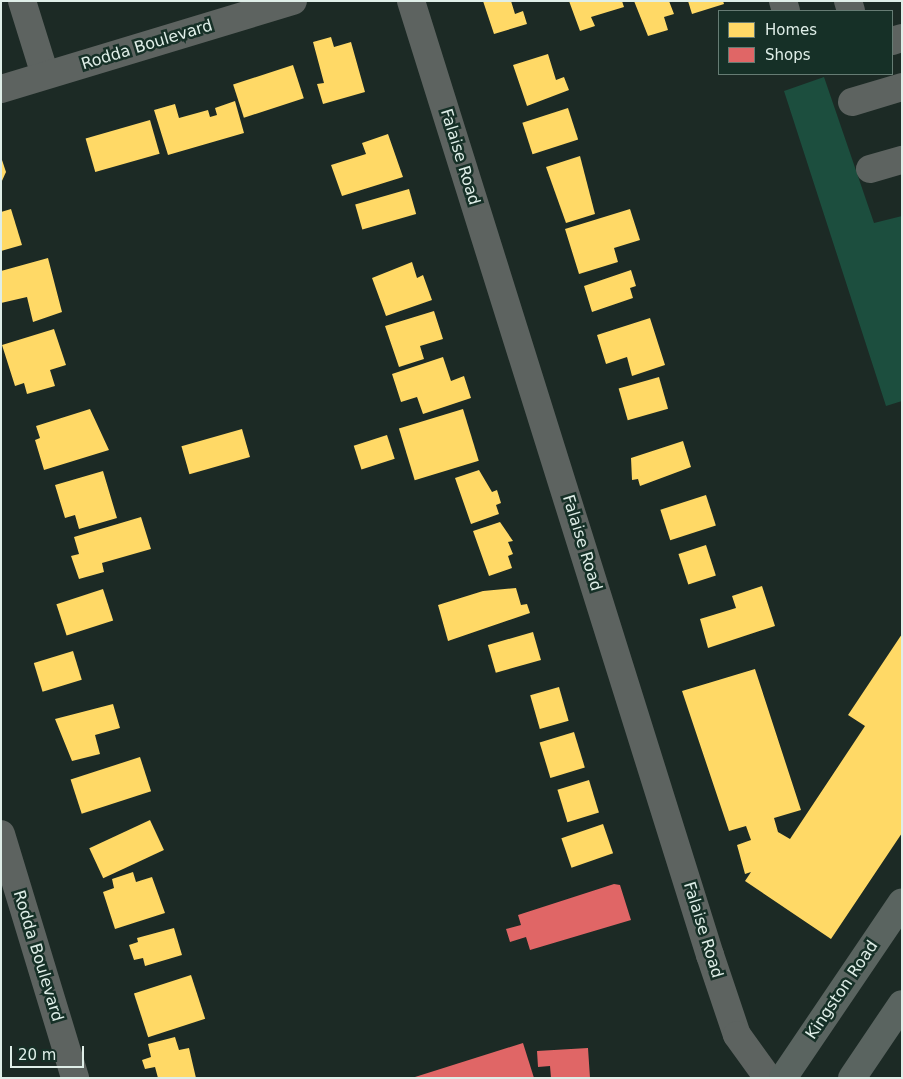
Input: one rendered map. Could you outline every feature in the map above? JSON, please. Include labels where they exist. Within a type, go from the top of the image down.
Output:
[{"type":"main road","name":"Kingston Road","points":[[783,1078],[902,902]]},
{"type":"main road","points":[[852,1078],[902,1004]]},
{"type":"street","points":[[22,1],[45,75]]},
{"type":"street","name":"Rodda Boulevard","points":[[1,89],[293,1]]},
{"type":"street","name":"Falaise Road","points":[[411,1],[719,982],[737,1035],[768,1078]]},
{"type":"street","points":[[852,102],[902,87]]},
{"type":"street","points":[[870,169],[902,160]]},
{"type":"street","name":"Rodda Boulevard","points":[[1,834],[75,1078]]},
{"type":"green space","points":[[824,77],[874,223],[902,216],[902,401],[886,406],[784,91]]},
{"type":"building: Homes","points":[[483,1],[511,1],[515,14],[523,11],[527,24],[494,34]]},
{"type":"building: Homes","points":[[569,1],[622,1],[624,7],[591,17],[595,26],[580,31]]},
{"type":"building: Homes","points":[[634,1],[669,1],[674,14],[664,17],[668,30],[648,36]]},
{"type":"building: Homes","points":[[688,1],[723,1],[724,4],[692,14]]},
{"type":"building: Homes","points":[[331,37],[334,47],[351,42],[365,92],[323,104],[317,84],[324,83],[313,42]]},
{"type":"building: Homes","points":[[548,54],[556,80],[564,77],[569,90],[527,106],[513,65]]},
{"type":"building: Homes","points":[[293,65],[304,98],[244,118],[233,84]]},
{"type":"building: Homes","points":[[235,101],[244,133],[168,155],[154,110],[175,104],[179,118],[208,110],[210,117],[217,115],[215,108]]},
{"type":"building: Homes","points":[[568,108],[578,139],[533,154],[522,123]]},
{"type":"building: Homes","points":[[150,120],[160,154],[95,172],[86,138]]},
{"type":"building: Homes","points":[[388,134],[403,177],[342,196],[331,165],[366,154],[362,143]]},
{"type":"building: Homes","points":[[580,156],[595,214],[566,223],[546,167]]},
{"type":"building: Homes","points":[[1,157],[6,172],[1,183]]},
{"type":"building: Homes","points":[[409,189],[416,214],[362,229],[355,204]]},
{"type":"building: Homes","points":[[11,209],[22,245],[1,251],[1,212]]},
{"type":"building: Homes","points":[[630,209],[640,240],[614,248],[618,262],[579,274],[565,229]]},
{"type":"building: Homes","points":[[48,258],[62,312],[33,322],[27,297],[1,303],[1,271]]},
{"type":"building: Homes","points":[[412,262],[417,278],[423,275],[432,300],[386,316],[372,278]]},
{"type":"building: Homes","points":[[631,270],[636,286],[630,288],[633,298],[592,312],[584,286]]},
{"type":"building: Homes","points":[[434,311],[443,339],[420,346],[424,359],[399,367],[385,326]]},
{"type":"building: Homes","points":[[650,318],[665,365],[632,376],[627,357],[606,364],[597,335]]},
{"type":"building: Homes","points":[[54,329],[66,365],[50,370],[55,386],[27,394],[24,383],[15,386],[2,345]]},
{"type":"building: Homes","points":[[443,357],[451,381],[464,376],[471,398],[423,414],[417,397],[401,402],[392,374]]},
{"type":"building: Homes","points":[[659,377],[668,409],[628,420],[619,389]]},
{"type":"building: Homes","points":[[90,409],[109,450],[44,470],[35,440],[40,438],[36,426]]},
{"type":"building: Homes","points":[[463,409],[479,461],[415,480],[399,429]]},
{"type":"building: Homes","points":[[242,429],[250,457],[189,474],[181,446]]},
{"type":"building: Homes","points":[[387,435],[395,459],[361,470],[354,446]]},
{"type":"building: Homes","points":[[683,441],[691,467],[640,486],[638,479],[632,480],[631,458]]},
{"type":"building: Homes","points":[[479,470],[492,492],[497,490],[501,503],[496,505],[499,514],[471,524],[455,478]]},
{"type":"building: Homes","points":[[103,471],[117,518],[79,529],[75,515],[65,518],[55,485]]},
{"type":"building: Homes","points":[[706,495],[716,525],[670,540],[660,510]]},
{"type":"building: Homes","points":[[141,517],[151,549],[102,563],[104,572],[79,579],[71,556],[79,554],[74,537]]},
{"type":"building: Homes","points":[[500,522],[513,541],[508,542],[513,554],[508,556],[512,568],[489,576],[473,531]]},
{"type":"building: Homes","points":[[706,545],[716,575],[688,584],[678,554]]},
{"type":"building: Homes","points":[[762,586],[775,626],[708,648],[700,619],[736,608],[732,596]]},
{"type":"building: Homes","points":[[516,588],[521,605],[527,604],[530,613],[448,641],[438,605],[483,591]]},
{"type":"building: Homes","points":[[103,589],[113,620],[67,636],[56,604]]},
{"type":"building: Homes","points":[[533,632],[541,660],[496,673],[488,645]]},
{"type":"building: Homes","points":[[902,634],[902,833],[831,939],[745,881],[751,872],[745,874],[737,845],[751,840],[746,826],[729,831],[682,691],[755,669],[801,810],[774,818],[778,832],[790,839],[865,726],[848,715]]},
{"type":"building: Homes","points":[[73,651],[82,680],[43,692],[34,663]]},
{"type":"building: Homes","points":[[559,687],[569,721],[540,729],[530,695]]},
{"type":"building: Homes","points":[[113,704],[120,728],[95,735],[100,754],[72,761],[55,719]]},
{"type":"building: Homes","points":[[574,732],[585,767],[550,778],[540,743]]},
{"type":"building: Homes","points":[[140,757],[151,791],[82,814],[71,780]]},
{"type":"building: Homes","points":[[589,780],[599,813],[567,822],[557,790]]},
{"type":"building: Homes","points":[[150,820],[164,850],[103,878],[89,848]]},
{"type":"building: Homes","points":[[603,824],[613,853],[571,868],[561,838]]},
{"type":"building: Homes","points":[[133,872],[136,882],[152,877],[165,913],[115,929],[103,892],[114,888],[112,879]]},
{"type":"building: Homes","points":[[174,928],[182,955],[145,966],[143,958],[134,960],[129,945],[138,942],[137,938]]},
{"type":"building: Homes","points":[[191,975],[205,1019],[148,1037],[134,994]]},
{"type":"building: Homes","points":[[175,1037],[179,1050],[189,1048],[196,1078],[158,1078],[155,1067],[145,1069],[142,1060],[151,1057],[148,1044]]},
{"type":"building: Shops","points":[[614,884],[620,885],[631,920],[530,950],[526,937],[510,942],[506,929],[521,925],[518,915]]},
{"type":"building: Shops","points":[[523,1043],[534,1078],[415,1078],[415,1077]]},
{"type":"building: Shops","points":[[588,1048],[590,1078],[551,1078],[550,1066],[538,1067],[537,1051]]}]
